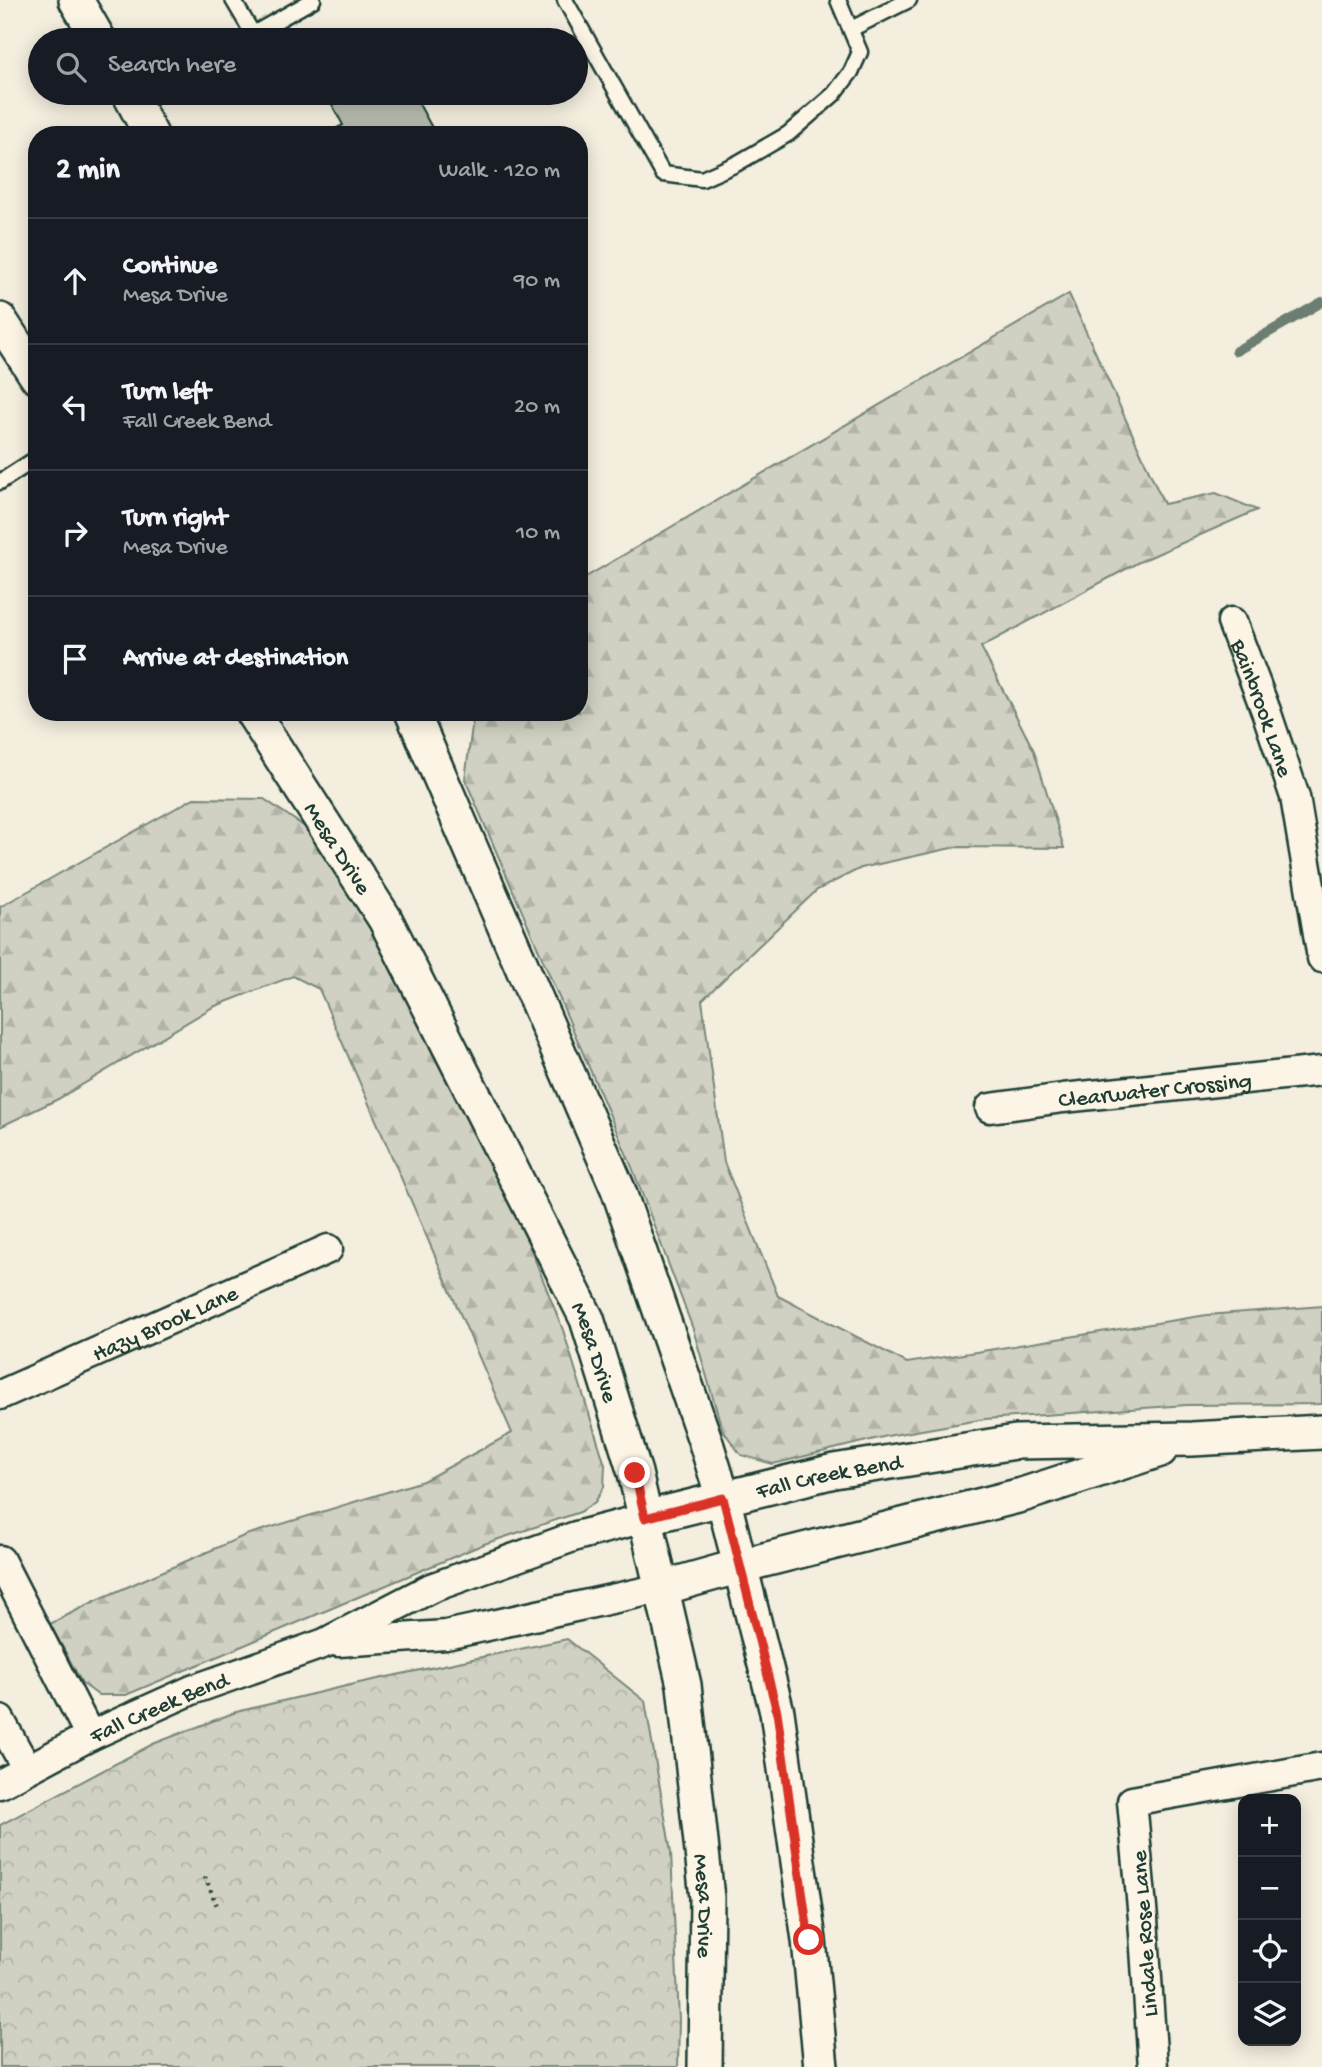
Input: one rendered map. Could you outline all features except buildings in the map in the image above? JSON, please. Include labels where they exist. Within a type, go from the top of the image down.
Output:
[{"type":"street","points":[[76,0],[92,28]]},
{"type":"street","points":[[135,105],[146,126]]},
{"type":"street","points":[[0,320],[28,363]]},
{"type":"street","name":"Bainbrook Lane","points":[[1232,622],[1295,797],[1322,958]]},
{"type":"street","name":"Mesa Drive","points":[[258,721],[385,919],[587,1319],[635,1473],[684,1685],[707,1898],[705,2067]]},
{"type":"street","points":[[416,721],[618,1189],[723,1498],[777,1712],[809,1940],[821,2067]]},
{"type":"street","name":"Clearwater Crossing","points":[[990,1108],[1322,1071]]},
{"type":"street","name":"Hazy Brook Lane","points":[[0,1395],[328,1249]]},
{"type":"street","name":"Fall Creek Bend","points":[[0,1784],[90,1736],[192,1689],[325,1643],[431,1588],[576,1536],[834,1471],[1016,1442],[1192,1439],[1322,1432]]},
{"type":"street","name":"Fall Creek Bend","points":[[325,1643],[446,1634],[662,1588],[1022,1495],[1192,1439]]},
{"type":"street","points":[[0,1560],[90,1736]]},
{"type":"street","points":[[0,1720],[27,1769]]},
{"type":"street","name":"Lindale Rose Lane","points":[[1153,2067],[1132,1801],[1322,1767]]},
{"type":"lane","points":[[233,0],[249,28]]},
{"type":"lane","points":[[264,28],[313,0]]},
{"type":"lane","points":[[565,0],[581,28]]},
{"type":"lane","points":[[588,41],[663,174],[702,179],[736,164],[788,134],[834,94],[851,72],[860,51],[838,0]]},
{"type":"lane","points":[[851,29],[909,0]]},
{"type":"lane","points":[[0,482],[28,464]]},
{"type":"path","points":[[205,1877],[218,1909]]},
{"type":"green space","points":[[1069,294],[1164,504],[1216,493],[1257,510],[1139,562],[981,647],[1034,751],[1064,848],[956,847],[861,868],[817,890],[702,1000],[724,1162],[778,1296],[907,1363],[1207,1315],[1322,1306],[1322,1404],[1187,1405],[985,1419],[887,1436],[773,1464],[741,1455],[722,1429],[693,1329],[632,1167],[465,779],[473,721],[588,721],[588,576]]},
{"type":"green space","points":[[194,798],[264,799],[318,836],[378,929],[520,1222],[563,1330],[605,1465],[604,1487],[595,1502],[580,1512],[484,1544],[126,1695],[98,1695],[82,1683],[50,1624],[95,1601],[246,1535],[423,1481],[512,1433],[319,989],[293,976],[213,1007],[58,1099],[0,1127],[0,907]]},
{"type":"green space","points":[[567,1639],[645,1701],[671,1852],[679,2020],[678,2067],[0,2067],[0,1825],[153,1744],[236,1712]]},
{"type":"waterway","points":[[1236,351],[1322,302]]},
{"type":"route","points":[[635,1473],[645,1518],[723,1498],[777,1712],[809,1940]]}]
